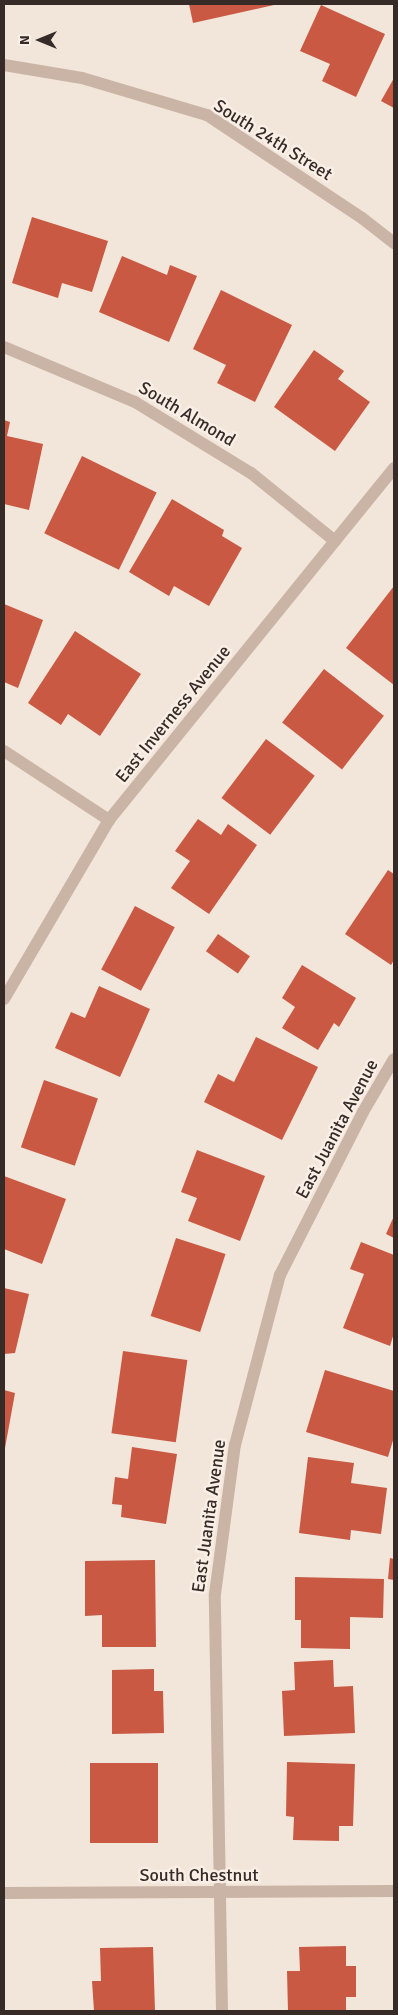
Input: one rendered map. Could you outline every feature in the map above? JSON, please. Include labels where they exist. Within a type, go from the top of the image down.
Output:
[{"type":"street","name":"South 24th Street","points":[[4,65],[82,78],[206,116],[362,218],[394,243]]},
{"type":"street","name":"South Almond","points":[[4,347],[135,402],[251,473],[335,541]]},
{"type":"street","name":"East Inverness Avenue","points":[[4,999],[109,820],[394,468]]},
{"type":"street","points":[[4,751],[109,820]]},
{"type":"street","name":"East Juanita Avenue","points":[[222,2011],[215,1594],[235,1446],[280,1275],[363,1112],[394,1059]]},
{"type":"street","name":"South Chestnut","points":[[4,1893],[394,1891]]},
{"type":"building","points":[[189,4],[274,4],[274,5],[193,23]]},
{"type":"building","points":[[321,5],[385,34],[356,97],[322,81],[330,64],[300,51]]},
{"type":"building","points":[[394,78],[394,108],[381,101]]},
{"type":"building","points":[[32,217],[108,241],[92,292],[62,283],[58,298],[12,283]]},
{"type":"building","points":[[122,256],[167,275],[170,265],[197,276],[169,342],[99,312]]},
{"type":"building","points":[[221,290],[292,325],[255,402],[217,383],[226,365],[193,349]]},
{"type":"building","points":[[314,350],[344,371],[338,379],[370,402],[335,451],[274,407]]},
{"type":"building","points":[[4,420],[10,422],[7,436],[43,444],[29,510],[4,504]]},
{"type":"building","points":[[82,456],[157,492],[119,570],[44,533]]},
{"type":"building","points":[[172,499],[224,530],[222,536],[242,548],[209,606],[174,586],[169,596],[129,572]]},
{"type":"building","points":[[394,586],[394,685],[346,648]]},
{"type":"building","points":[[4,604],[43,620],[18,688],[4,682]]},
{"type":"building","points":[[75,631],[141,674],[100,736],[68,714],[61,725],[28,703]]},
{"type":"building","points":[[324,669],[384,716],[342,769],[282,723]]},
{"type":"building","points":[[266,739],[315,776],[270,835],[221,798]]},
{"type":"building","points":[[198,819],[221,835],[228,824],[257,845],[209,914],[171,888],[190,861],[175,851]]},
{"type":"building","points":[[388,870],[394,874],[394,960],[391,965],[345,934]]},
{"type":"building","points":[[135,906],[175,927],[141,991],[101,970]]},
{"type":"building","points":[[218,934],[250,956],[238,974],[206,951]]},
{"type":"building","points":[[302,965],[356,998],[339,1027],[334,1023],[318,1050],[282,1028],[295,1007],[282,998]]},
{"type":"building","points":[[99,986],[150,1009],[120,1077],[55,1048],[71,1012],[85,1018]]},
{"type":"building","points":[[256,1037],[318,1067],[282,1140],[204,1102],[218,1074],[234,1082]]},
{"type":"building","points":[[44,1080],[98,1099],[75,1166],[21,1147]]},
{"type":"building","points":[[197,1150],[265,1176],[240,1241],[188,1221],[197,1198],[181,1192]]},
{"type":"building","points":[[4,1176],[66,1199],[42,1264],[4,1249]]},
{"type":"building","points":[[394,1216],[394,1238],[386,1234]]},
{"type":"building","points":[[176,1238],[225,1254],[200,1332],[151,1316]]},
{"type":"building","points":[[361,1242],[394,1255],[394,1333],[390,1346],[343,1328],[364,1274],[350,1269]]},
{"type":"building","points":[[4,1288],[29,1294],[15,1353],[4,1354]]},
{"type":"building","points":[[123,1351],[187,1360],[176,1442],[111,1433]]},
{"type":"building","points":[[325,1370],[394,1391],[394,1437],[388,1457],[306,1432]]},
{"type":"building","points":[[4,1390],[15,1393],[5,1448],[4,1448]]},
{"type":"building","points":[[132,1447],[177,1454],[166,1524],[121,1517],[122,1505],[112,1504],[115,1477],[128,1479]]},
{"type":"building","points":[[308,1457],[354,1463],[351,1483],[387,1488],[381,1534],[351,1530],[350,1540],[299,1533]]},
{"type":"building","points":[[390,1558],[394,1559],[394,1580],[388,1579]]},
{"type":"building","points":[[155,1560],[156,1647],[102,1647],[102,1615],[85,1616],[85,1561]]},
{"type":"building","points":[[295,1577],[384,1579],[383,1618],[350,1617],[350,1649],[301,1648],[301,1620],[295,1620]]},
{"type":"building","points":[[333,1660],[334,1687],[353,1686],[355,1733],[284,1736],[282,1691],[295,1690],[294,1662]]},
{"type":"building","points":[[154,1669],[154,1691],[163,1691],[164,1733],[112,1734],[112,1670]]},
{"type":"building","points":[[287,1762],[355,1764],[353,1826],[339,1826],[339,1841],[293,1840],[294,1817],[286,1816]]},
{"type":"building","points":[[90,1763],[158,1763],[158,1843],[90,1843]]},
{"type":"building","points":[[346,1946],[346,1966],[356,1966],[356,1997],[346,1997],[346,2011],[288,2011],[287,1971],[300,1971],[299,1947]]},
{"type":"building","points":[[153,1947],[155,2011],[94,2011],[92,1981],[101,1981],[100,1948]]}]
